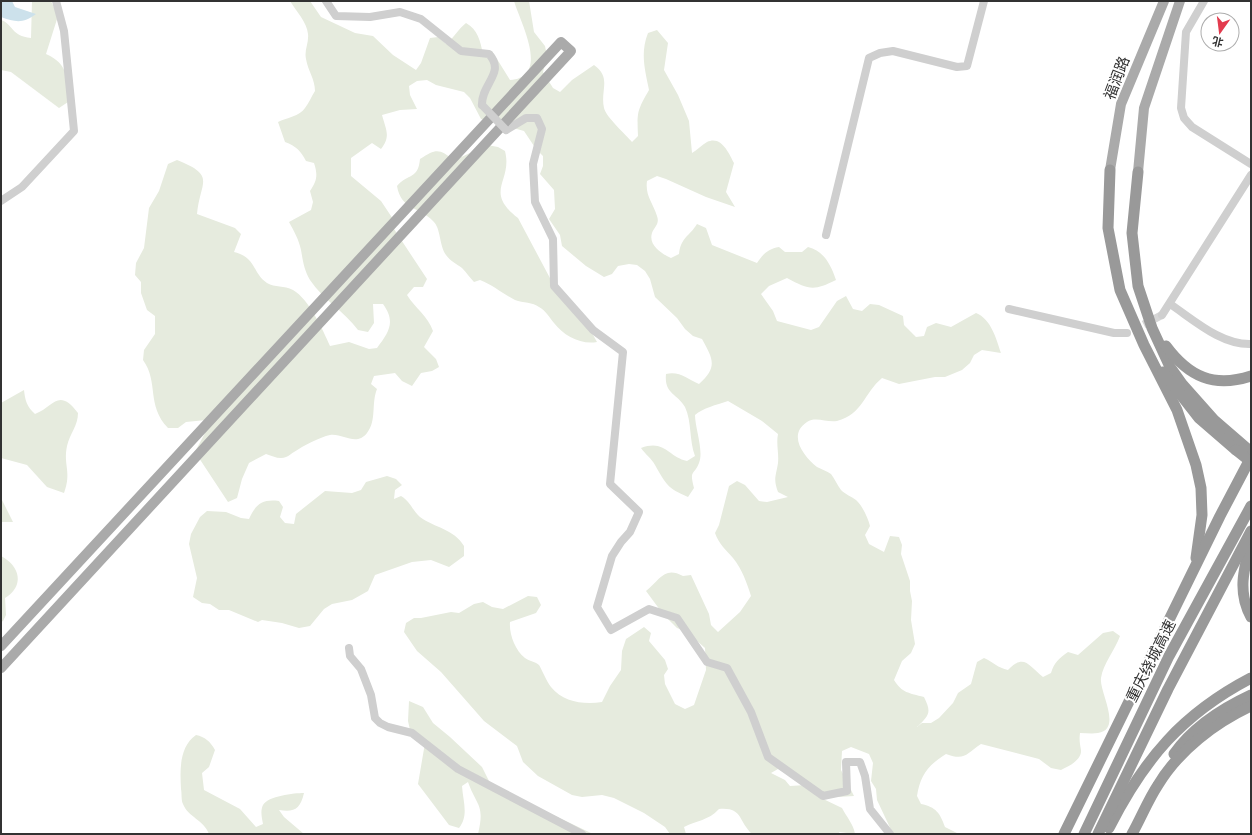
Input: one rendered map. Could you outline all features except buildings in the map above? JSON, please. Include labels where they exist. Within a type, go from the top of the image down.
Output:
[{"type":"highway","points":[[1110,170],[1108,228],[1120,290],[1144,345],[1177,410],[1196,465],[1201,488],[1202,515],[1195,567]]},
{"type":"highway","points":[[1138,172],[1132,233],[1138,286],[1152,328],[1170,367],[1182,384],[1251,462]]},
{"type":"highway","points":[[1152,328],[1172,354],[1200,376],[1216,382],[1235,381],[1251,376]]},
{"type":"highway","points":[[1144,345],[1183,400],[1199,418],[1237,446],[1251,452]]},
{"type":"highway","points":[[1064,834],[1195,567],[1251,457]]},
{"type":"highway","name":"重庆绕城高速","points":[[1084,834],[1169,656],[1251,506]]},
{"type":"highway","name":"重庆绕城高速","points":[[1098,834],[1168,689],[1251,531]]},
{"type":"highway","points":[[1251,542],[1244,569],[1242,589],[1246,608],[1251,617]]},
{"type":"highway","points":[[1106,834],[1139,775],[1183,722],[1230,689],[1251,678]]},
{"type":"highway","points":[[1132,834],[1172,757],[1190,735],[1214,715],[1251,695]]},
{"type":"highway","points":[[1157,785],[1180,756],[1202,736],[1251,706]]},
{"type":"main road","name":"福润路","points":[[1110,170],[1121,104],[1164,1]]},
{"type":"main road","points":[[1138,172],[1144,108],[1180,1]]},
{"type":"main road","points":[[1,646],[561,42],[571,51],[1,668]]},
{"type":"street","points":[[1,201],[22,187],[74,131],[64,31],[56,1]]},
{"type":"street","points":[[326,1],[336,16],[370,17],[400,12],[421,19],[461,51],[489,54],[495,61],[496,69],[481,96],[482,104],[506,130],[526,118],[537,118],[542,129],[533,164],[535,202],[553,240],[554,286],[593,330],[623,352],[610,484],[639,512],[630,532],[612,556],[597,607],[611,630],[649,610],[677,618],[707,662],[727,668],[750,712],[768,757],[823,796],[847,791],[846,762],[860,762],[865,776],[870,809],[890,834]]},
{"type":"street","points":[[826,235],[870,58],[880,53],[892,51],[957,67],[967,66],[971,56],[984,1]]},
{"type":"street","points":[[1204,1],[1186,32],[1181,108],[1184,118],[1192,127],[1251,164]]},
{"type":"street","points":[[1162,315],[1251,175]]},
{"type":"street","points":[[1170,304],[1226,340],[1239,344],[1251,344]]},
{"type":"street","points":[[1009,309],[1114,333],[1127,333]]},
{"type":"street","points":[[349,648],[350,656],[361,669],[371,695],[375,718],[380,723],[388,727],[412,733],[458,769],[582,834]]},
{"type":"shaded area","points":[[32,1],[51,1],[58,16],[46,54],[54,58],[59,63],[65,73],[68,102],[59,108],[11,72],[1,70],[1,20],[20,35],[31,38]]},
{"type":"shaded area","points":[[290,1],[310,1],[321,17],[355,33],[373,36],[393,55],[416,70],[421,63],[430,38],[438,37],[446,44],[466,23],[476,32],[483,54],[492,51],[510,80],[522,77],[529,69],[531,59],[530,47],[514,1],[529,1],[534,32],[545,46],[547,56],[543,72],[553,88],[560,92],[572,80],[594,65],[603,75],[604,108],[612,121],[632,142],[638,136],[639,112],[649,90],[644,62],[644,48],[648,33],[657,30],[668,43],[664,70],[678,95],[689,121],[692,153],[712,140],[724,146],[734,163],[726,192],[735,207],[706,197],[657,176],[647,181],[648,195],[658,219],[651,237],[654,245],[660,251],[671,258],[679,254],[683,240],[697,224],[706,228],[712,245],[757,263],[766,252],[779,247],[785,252],[802,252],[808,247],[814,249],[826,259],[836,280],[822,286],[812,288],[801,285],[787,278],[769,286],[761,294],[773,311],[777,321],[811,330],[819,327],[837,301],[846,296],[853,309],[862,311],[870,304],[879,305],[903,316],[904,325],[916,337],[924,336],[927,327],[936,323],[951,327],[976,313],[986,320],[997,341],[1001,353],[982,350],[974,355],[970,363],[962,370],[945,377],[935,377],[899,384],[882,378],[858,408],[846,418],[837,421],[810,420],[807,422],[801,427],[798,433],[800,446],[807,458],[812,463],[831,474],[841,490],[856,500],[860,505],[870,526],[865,535],[869,544],[884,552],[890,536],[899,537],[902,545],[901,554],[910,581],[912,601],[911,620],[915,644],[911,653],[902,661],[894,680],[903,690],[924,697],[928,707],[928,714],[917,727],[922,723],[931,723],[939,718],[953,703],[958,693],[971,684],[977,662],[984,658],[1001,668],[1008,670],[1018,662],[1026,663],[1043,677],[1051,673],[1057,661],[1068,652],[1078,655],[1103,633],[1113,631],[1120,636],[1104,668],[1101,678],[1109,718],[1109,725],[1105,730],[1098,733],[1080,733],[1081,754],[1077,760],[1061,770],[1051,768],[1039,759],[981,744],[961,757],[946,754],[934,762],[920,783],[917,796],[921,804],[937,811],[945,827],[959,834],[893,834],[877,800],[876,789],[871,781],[873,763],[869,754],[851,747],[842,751],[841,770],[854,796],[838,797],[813,789],[817,796],[842,808],[852,824],[855,834],[839,832],[840,834],[752,834],[736,813],[732,810],[719,809],[711,816],[684,827],[686,834],[670,834],[665,827],[644,813],[614,798],[602,795],[582,797],[572,795],[538,776],[523,762],[517,746],[484,721],[441,672],[417,651],[404,632],[406,623],[414,618],[451,612],[459,613],[474,604],[483,602],[492,607],[503,609],[528,596],[537,597],[541,605],[536,613],[510,622],[513,642],[521,655],[539,665],[549,685],[556,692],[568,699],[581,703],[602,702],[610,686],[621,670],[622,651],[626,639],[644,627],[651,633],[649,641],[665,660],[668,669],[664,675],[665,684],[675,704],[685,709],[694,705],[706,670],[705,648],[687,632],[677,628],[663,614],[646,591],[667,573],[677,573],[683,576],[691,575],[709,614],[711,625],[718,632],[740,612],[751,596],[739,567],[721,544],[715,533],[719,525],[729,486],[737,481],[745,485],[759,501],[767,502],[788,497],[778,492],[775,478],[778,463],[778,434],[762,421],[728,401],[706,409],[695,415],[700,446],[700,458],[699,463],[692,475],[694,488],[688,497],[668,485],[654,463],[641,448],[649,446],[661,447],[675,456],[687,461],[695,456],[690,425],[685,407],[682,402],[669,390],[666,381],[666,374],[671,373],[683,376],[699,384],[709,373],[712,363],[709,352],[702,339],[693,336],[685,329],[677,318],[655,297],[650,279],[645,271],[637,265],[629,264],[618,266],[612,274],[604,277],[586,266],[562,246],[560,235],[549,219],[555,209],[554,190],[540,174],[543,166],[543,156],[536,149],[524,131],[481,119],[470,98],[464,92],[436,85],[427,80],[417,81],[409,86],[410,95],[417,109],[400,110],[382,115],[387,133],[384,144],[381,149],[372,143],[351,158],[351,176],[381,201],[393,219],[394,229],[427,279],[423,287],[414,287],[407,295],[425,316],[431,326],[433,331],[424,347],[436,359],[439,367],[432,371],[421,373],[412,386],[402,381],[395,373],[374,376],[371,384],[377,389],[374,400],[372,423],[367,433],[363,437],[354,439],[330,435],[312,442],[284,458],[266,454],[249,463],[242,479],[237,498],[228,502],[199,458],[196,450],[205,433],[206,420],[186,422],[178,428],[168,428],[157,411],[151,377],[143,360],[144,350],[155,334],[155,316],[147,310],[141,293],[141,282],[135,275],[136,263],[144,248],[149,208],[159,191],[168,164],[177,160],[202,175],[203,187],[197,214],[235,228],[241,234],[234,252],[247,258],[262,279],[267,283],[273,286],[290,288],[299,294],[315,315],[330,346],[349,342],[369,349],[377,348],[388,332],[390,322],[387,310],[383,304],[373,304],[374,323],[368,332],[358,330],[321,294],[308,276],[299,243],[289,222],[311,210],[313,202],[310,191],[314,184],[316,174],[314,163],[306,161],[298,149],[285,142],[278,122],[303,111],[315,91],[306,56],[308,37],[307,30]],"holes":[[[778,769],[806,785],[790,786],[785,780],[771,773]]]},
{"type":"shaded area","points":[[487,145],[498,147],[505,151],[505,171],[501,186],[502,200],[508,209],[518,218],[551,280],[587,324],[597,342],[591,343],[579,341],[568,336],[558,328],[546,312],[537,305],[515,300],[480,280],[474,282],[462,268],[446,255],[436,224],[428,216],[402,200],[397,186],[415,173],[419,166],[420,159],[426,155],[438,151],[455,160]]},
{"type":"shaded area","points":[[24,390],[27,403],[35,414],[56,401],[61,400],[66,401],[78,413],[77,422],[67,446],[67,479],[64,493],[47,487],[27,465],[1,458],[1,403]]},
{"type":"shaded area","points":[[387,476],[396,479],[402,485],[395,490],[394,499],[401,496],[420,517],[450,532],[460,540],[464,546],[464,556],[449,567],[431,560],[412,562],[375,575],[368,591],[352,600],[332,604],[324,609],[310,626],[299,628],[282,623],[262,620],[258,622],[229,610],[219,610],[210,604],[202,603],[193,597],[197,578],[189,544],[191,534],[200,517],[207,511],[226,512],[241,518],[249,519],[254,510],[260,504],[268,501],[279,501],[283,507],[280,517],[285,523],[294,524],[296,514],[325,491],[352,493],[361,490],[366,482]]},
{"type":"shaded area","points":[[1,498],[13,522],[1,522]]},
{"type":"shaded area","points":[[1,556],[12,565],[16,571],[18,582],[11,593],[5,598],[6,615],[1,622]]},
{"type":"shaded area","points":[[409,701],[423,707],[433,723],[482,767],[491,785],[593,834],[478,834],[481,817],[480,811],[468,782],[462,786],[465,813],[462,823],[459,828],[449,825],[418,784],[425,743],[410,730],[408,721]]},
{"type":"shaded area","points":[[196,735],[207,740],[215,750],[209,767],[202,773],[204,790],[240,809],[256,827],[263,824],[263,805],[270,799],[304,793],[301,803],[296,809],[289,811],[279,810],[284,817],[304,834],[209,834],[204,825],[188,812],[182,801],[182,759],[186,746]]},
{"type":"water","points":[[1,1],[12,1],[15,7],[36,14],[23,21],[1,17]]},
{"type":"tunnel","points":[[1133,330],[1162,315]]}]
